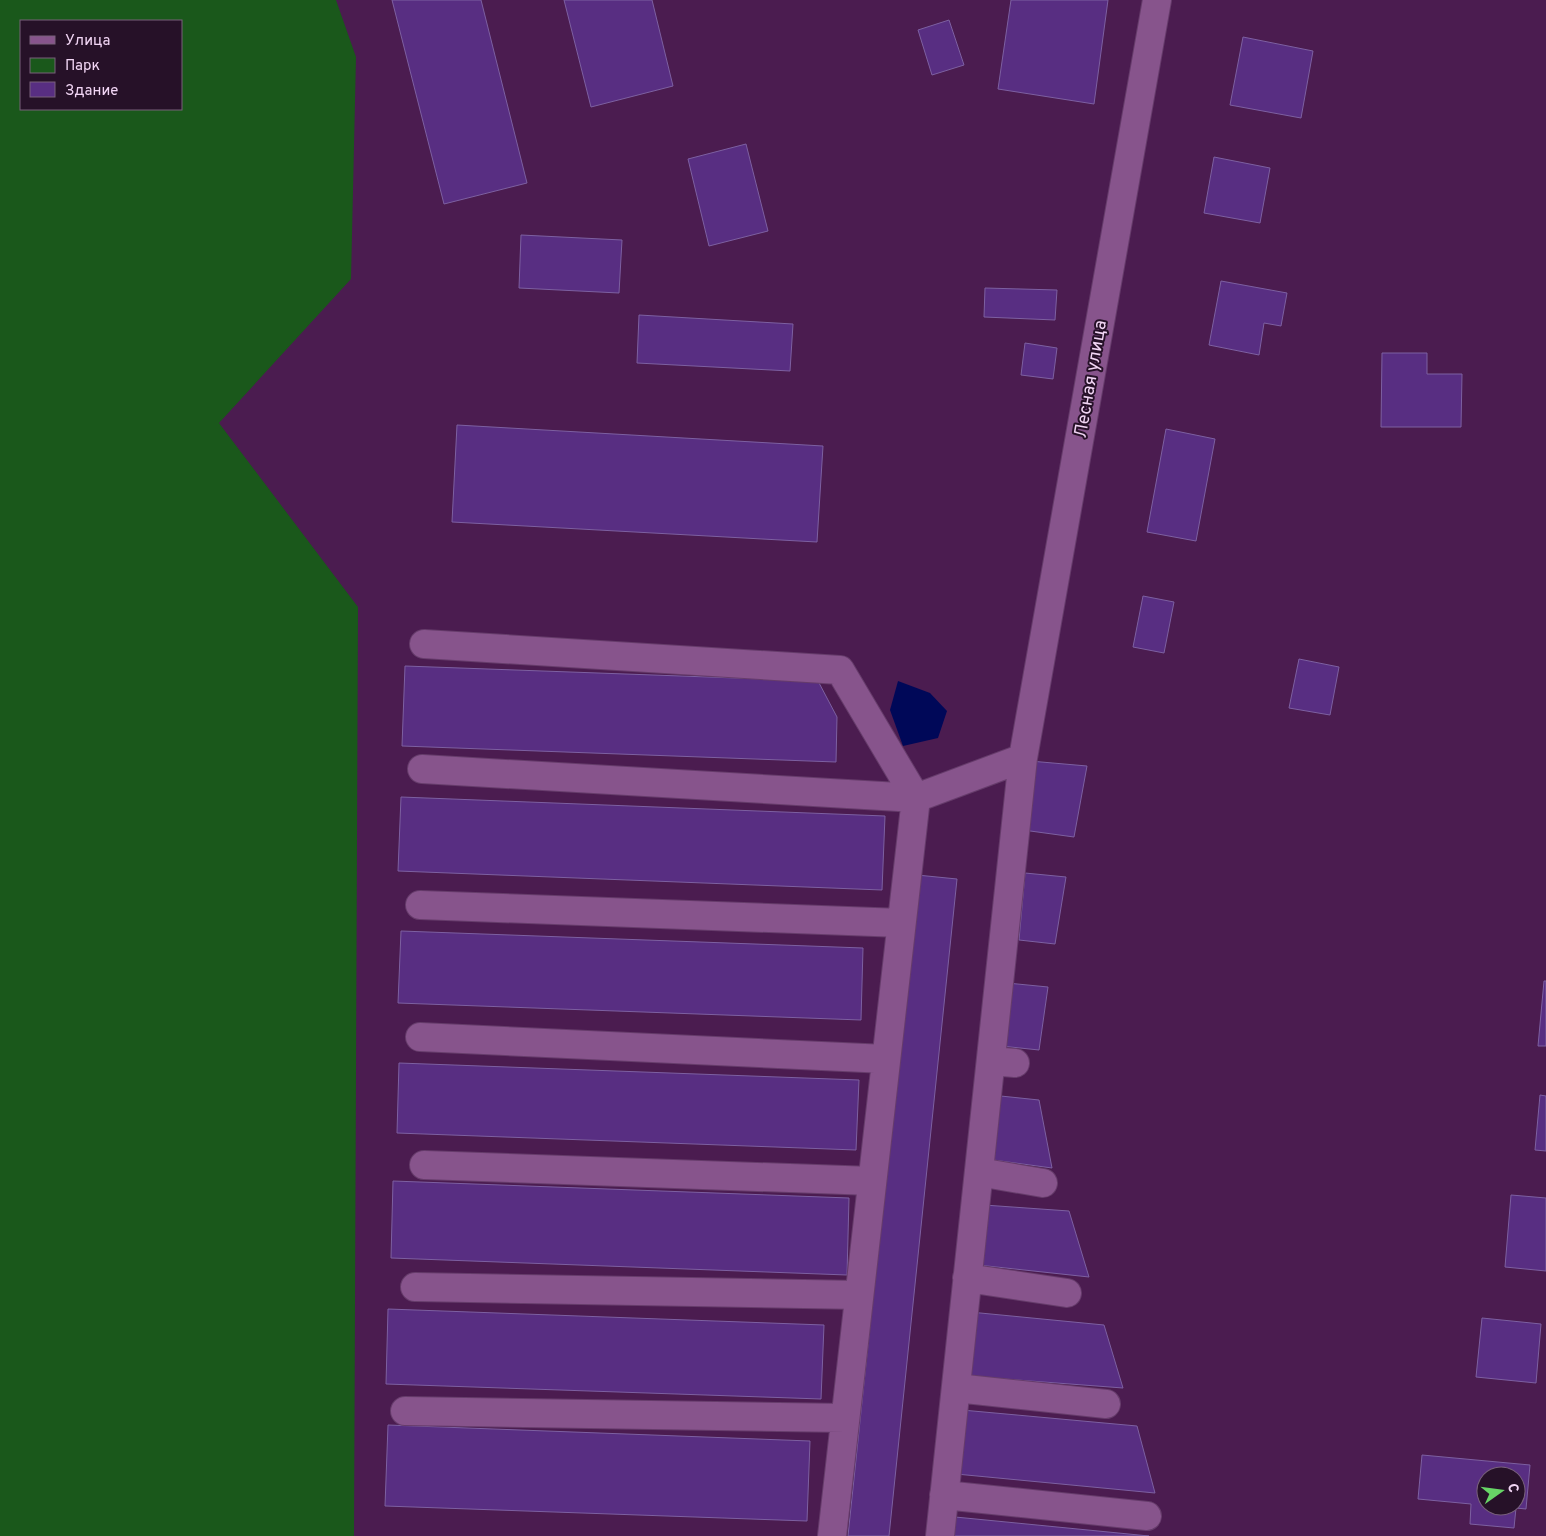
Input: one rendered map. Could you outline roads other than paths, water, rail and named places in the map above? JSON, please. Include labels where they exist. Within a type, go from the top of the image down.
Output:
[{"type":"street","name":"Лесная улица","points":[[940,1536],[979,1172],[1003,1062],[1023,758],[1157,0]]},
{"type":"street","points":[[424,644],[840,670],[916,798],[832,1536]]},
{"type":"street","points":[[422,769],[916,798],[1023,758]]},
{"type":"street","points":[[420,905],[901,923]]},
{"type":"street","points":[[420,1037],[886,1058]]},
{"type":"street","points":[[424,1165],[872,1181]]},
{"type":"street","points":[[979,1172],[1042,1183]]},
{"type":"street","points":[[967,1278],[1067,1293]]},
{"type":"street","points":[[415,1287],[859,1295]]},
{"type":"street","points":[[956,1388],[1106,1404]]},
{"type":"street","points":[[405,1411],[845,1418]]},
{"type":"street","points":[[944,1495],[1147,1516]]}]
